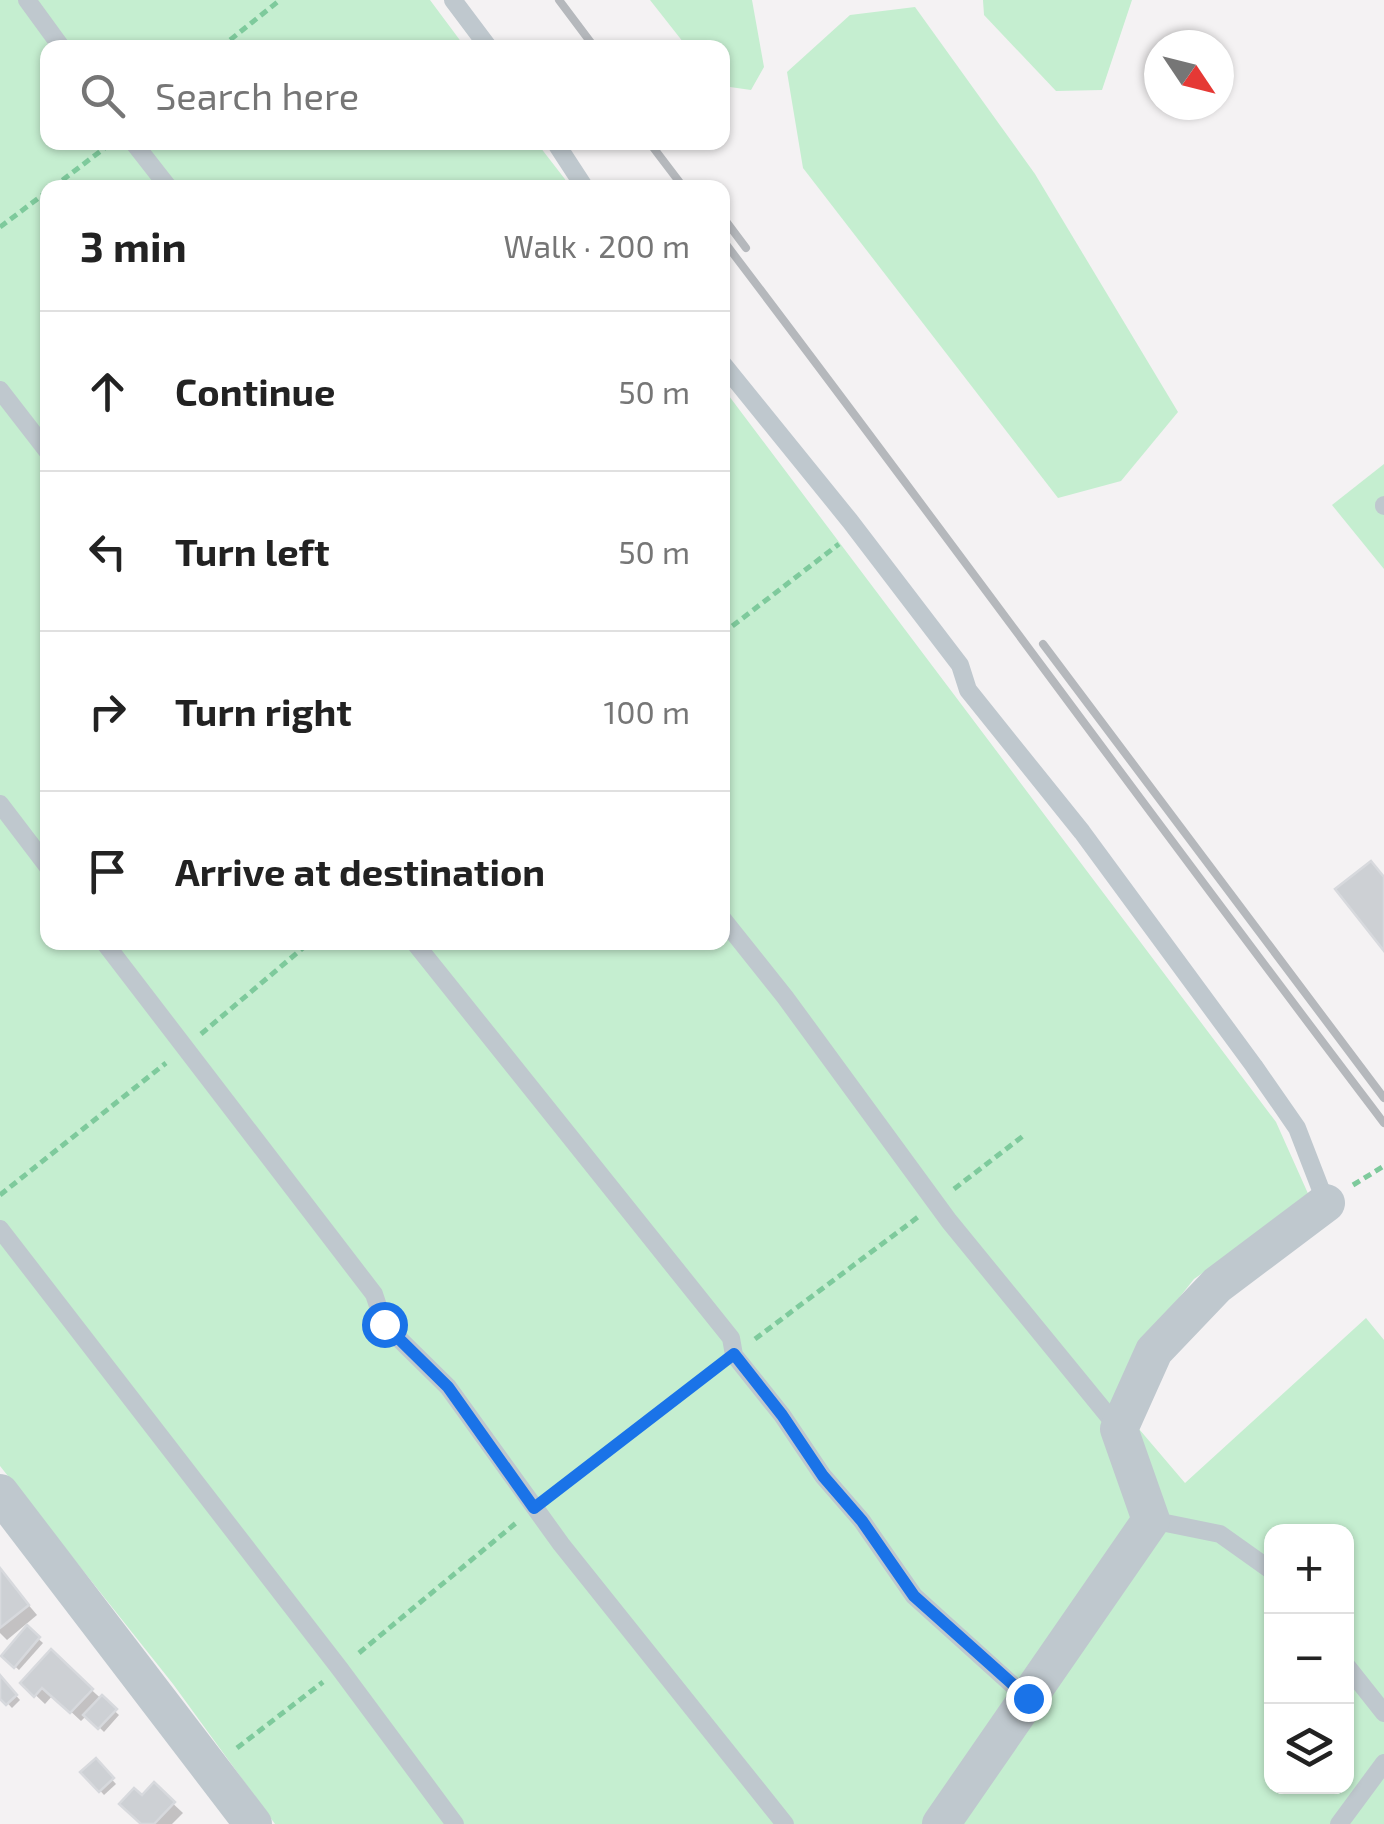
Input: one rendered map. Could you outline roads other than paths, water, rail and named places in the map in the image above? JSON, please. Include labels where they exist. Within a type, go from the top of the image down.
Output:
[{"type":"street","points":[[940,1824],[1151,1520],[1119,1429],[1154,1351],[1217,1285],[1326,1203]]},
{"type":"street","points":[[0,1493],[252,1824]]},
{"type":"lane","points":[[26,0],[56,40]]},
{"type":"lane","points":[[454,0],[483,40]]},
{"type":"lane","points":[[139,150],[163,180]]},
{"type":"lane","points":[[560,150],[580,180]]},
{"type":"lane","points":[[730,372],[858,530],[960,665],[968,690],[1094,847],[1254,1066],[1297,1128],[1326,1203]]},
{"type":"lane","points":[[0,390],[40,442]]},
{"type":"lane","points":[[0,804],[40,856]]},
{"type":"lane","points":[[730,928],[936,1203],[1119,1429]]},
{"type":"lane","points":[[110,950],[374,1294],[384,1324],[448,1387],[534,1508],[786,1824]]},
{"type":"lane","points":[[420,950],[731,1338],[734,1354],[823,1476],[862,1521],[914,1596],[1028,1698]]},
{"type":"lane","points":[[0,1229],[455,1824]]},
{"type":"lane","points":[[1151,1520],[1220,1534],[1264,1565]]},
{"type":"lane","points":[[1354,1674],[1384,1713]]},
{"type":"lane","points":[[1339,1824],[1384,1762]]},
{"type":"railway","points":[[559,0],[589,40]]},
{"type":"railway","points":[[655,150],[678,180]]},
{"type":"railway","points":[[730,227],[746,248]]},
{"type":"railway","points":[[730,250],[1384,1123]]},
{"type":"railway","points":[[1043,644],[1384,1098]]}]
